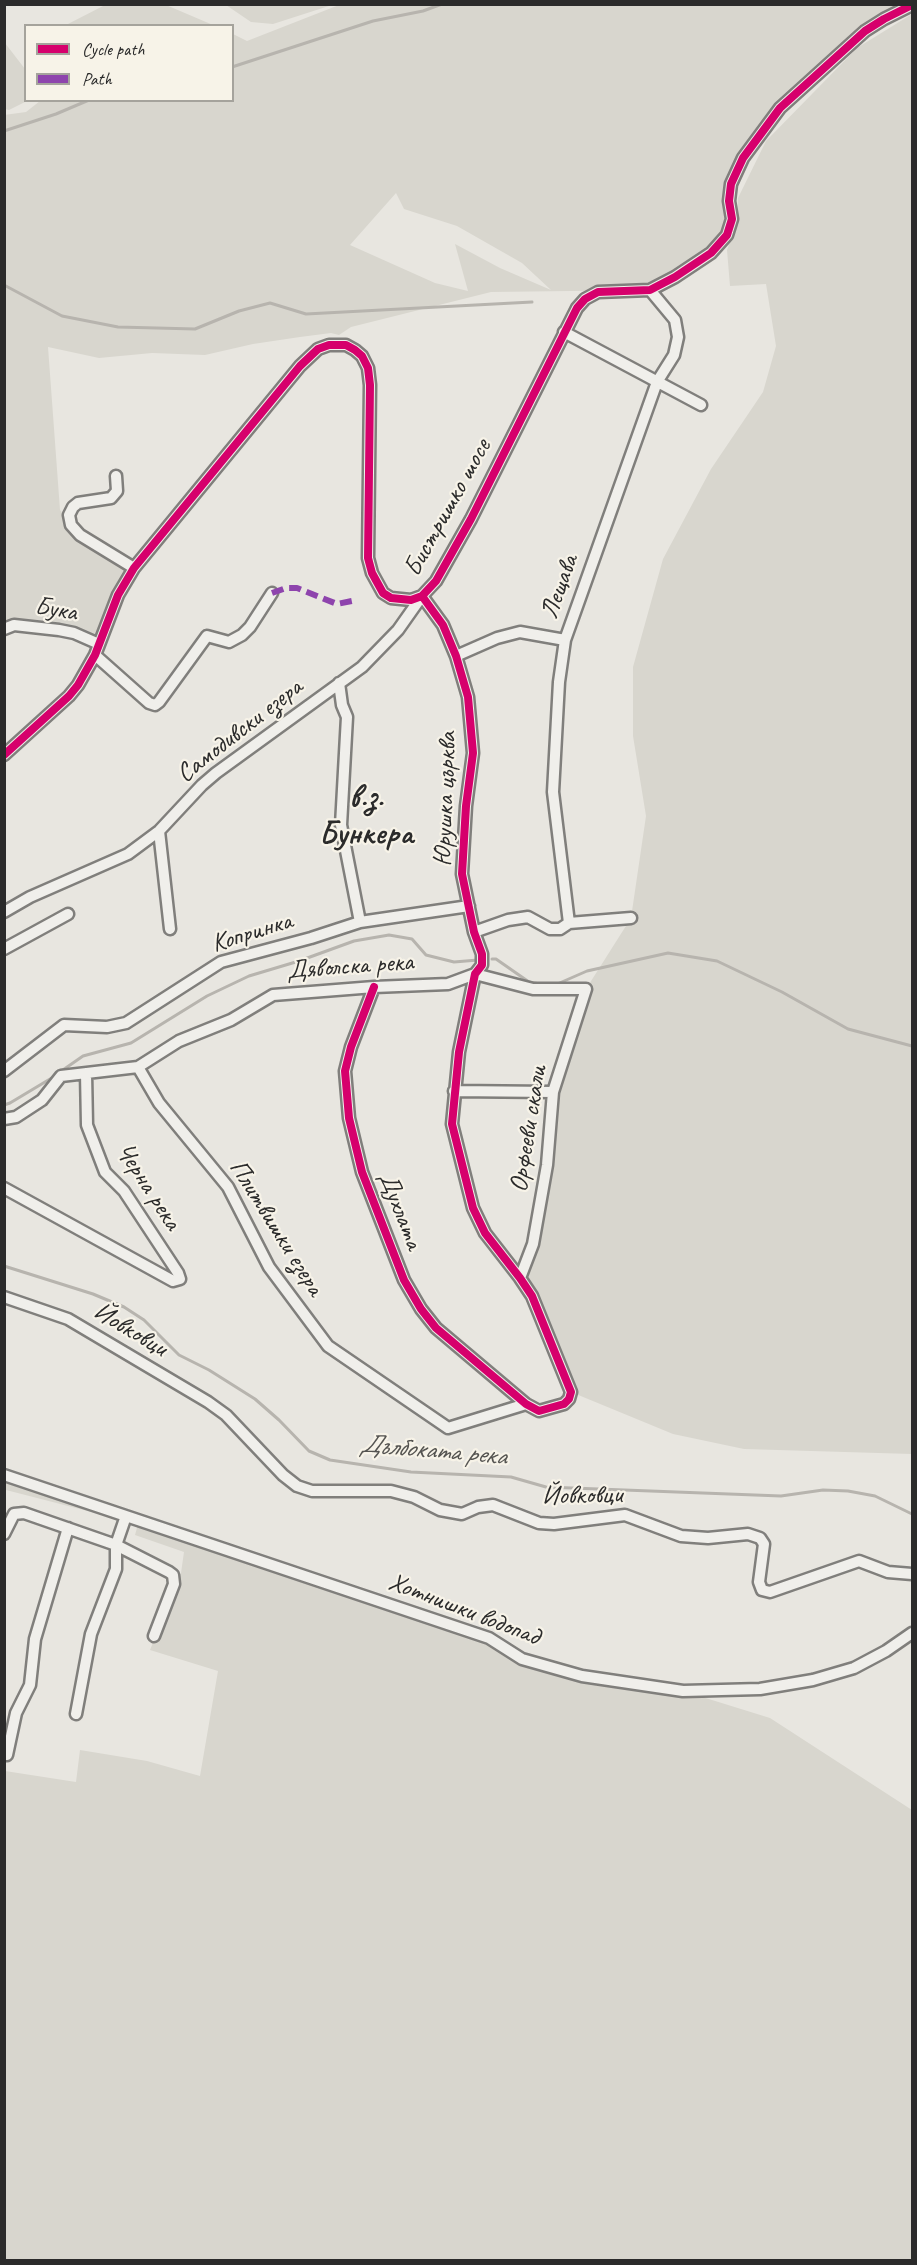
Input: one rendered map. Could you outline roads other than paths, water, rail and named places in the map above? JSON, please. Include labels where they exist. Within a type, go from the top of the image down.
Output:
[{"type":"street","name":"Бистришко шосе","points":[[4,755],[69,696],[87,673],[118,595],[134,568],[300,366],[318,349],[338,344],[355,350],[362,356],[368,368],[370,385],[368,558],[372,573],[383,593],[391,598],[411,600],[422,596],[436,581],[471,519],[577,308],[585,299],[598,292],[650,290],[675,277],[711,253],[727,235],[732,219],[729,201],[732,184],[743,158],[780,108],[865,31],[912,5]]},
{"type":"street","name":"Лещава","points":[[569,923],[558,849],[553,792],[559,682],[566,640],[657,382],[674,355],[678,337],[675,320],[650,290]]},
{"type":"street","points":[[564,332],[701,405]]},
{"type":"street","points":[[116,476],[117,491],[111,498],[78,503],[69,515],[71,525],[80,535],[134,568]]},
{"type":"street","points":[[95,655],[154,705],[159,702],[207,636],[229,642],[242,635],[250,627],[272,593]]},
{"type":"street","name":"Юрушка църква","points":[[422,596],[443,625],[456,656],[468,697],[473,753],[466,806],[462,874],[474,932],[482,954],[482,965],[475,974],[459,1052],[452,1124],[473,1208],[485,1233],[532,1296],[571,1392],[564,1404],[548,1410],[539,1412],[526,1404]]},
{"type":"street","name":"Самодивски езера","points":[[4,912],[30,897],[128,854],[159,831],[216,773],[362,667],[398,630],[422,596]]},
{"type":"street","name":"Бука","points":[[4,629],[14,626],[59,630],[74,633],[99,644]]},
{"type":"street","points":[[456,656],[497,638],[520,632],[566,640]]},
{"type":"street","points":[[339,683],[342,705],[347,717],[341,825],[360,922]]},
{"type":"street","points":[[159,831],[170,929]]},
{"type":"street","name":"Копринка","points":[[4,1071],[64,1025],[106,1027],[126,1023],[221,962],[311,938],[360,922],[469,906]]},
{"type":"street","points":[[4,949],[68,914]]},
{"type":"street","points":[[474,932],[508,920],[528,917],[550,929],[560,929],[569,923],[631,918]]},
{"type":"street","name":"Дяволска река","points":[[4,1119],[16,1117],[42,1100],[61,1076],[138,1067],[179,1041],[231,1020],[273,995],[447,984],[475,974]]},
{"type":"street","name":"Орфееви скали","points":[[475,974],[533,989],[586,989],[553,1092],[545,1176],[533,1244],[520,1278]]},
{"type":"street","name":"Духлата","points":[[374,987],[351,1047],[345,1071],[349,1118],[362,1172],[404,1280],[421,1310],[436,1328],[526,1404]]},
{"type":"street","name":"Плитвишки езера","points":[[138,1067],[159,1103],[228,1187],[270,1267],[328,1346],[448,1428],[526,1404]]},
{"type":"street","name":"Черна река","points":[[4,1188],[173,1281],[180,1279],[124,1191],[105,1172],[87,1125],[86,1073]]},
{"type":"street","points":[[454,1091],[553,1092]]},
{"type":"street","name":"Йовковци","points":[[4,1297],[68,1319],[208,1402],[226,1415],[283,1475],[297,1486],[312,1491],[391,1491],[414,1497],[440,1510],[462,1514],[478,1507],[493,1505],[538,1523],[554,1524],[625,1515],[681,1536],[708,1538],[748,1534],[760,1538],[764,1544],[759,1582],[762,1590],[770,1593],[859,1561],[888,1572],[912,1574]]},
{"type":"street","name":"Хотнишки водопад","points":[[4,1475],[489,1638],[522,1659],[582,1676],[683,1690],[760,1689],[813,1680],[854,1668],[886,1651],[912,1633]]},
{"type":"street","points":[[4,1534],[12,1518],[19,1513],[116,1545],[173,1575],[174,1584],[154,1636]]},
{"type":"street","points":[[76,1714],[91,1634],[116,1569],[116,1545],[126,1516]]},
{"type":"street","points":[[7,1755],[16,1713],[30,1685],[35,1639],[68,1528]]},
{"type":"waterway","points":[[234,66],[373,21],[423,11],[442,4]]},
{"type":"waterway","points":[[4,131],[84,102]]},
{"type":"waterway","points":[[4,285],[62,316],[118,327],[195,329],[239,311],[270,303],[306,314],[532,302]]},
{"type":"waterway","points":[[60,1072],[83,1056],[131,1043],[207,996],[249,976],[354,941],[389,935],[412,939],[426,955],[454,962],[478,960]]},
{"type":"waterway","points":[[555,985],[587,971],[668,953],[717,961],[782,992],[848,1029],[912,1046]]},
{"type":"waterway","points":[[492,959],[496,959],[529,982],[540,984]]},
{"type":"waterway","points":[[4,1105],[55,1076]]},
{"type":"waterway","name":"Дълбоката река","points":[[4,1266],[93,1294],[124,1307],[144,1320],[179,1355],[209,1370],[255,1399],[309,1451],[330,1460],[411,1472],[511,1477],[546,1487],[781,1496],[823,1490],[848,1491],[875,1496],[912,1514]]},
{"type":"district","name":"в.з. Бункера","points":[[366,816]]}]
